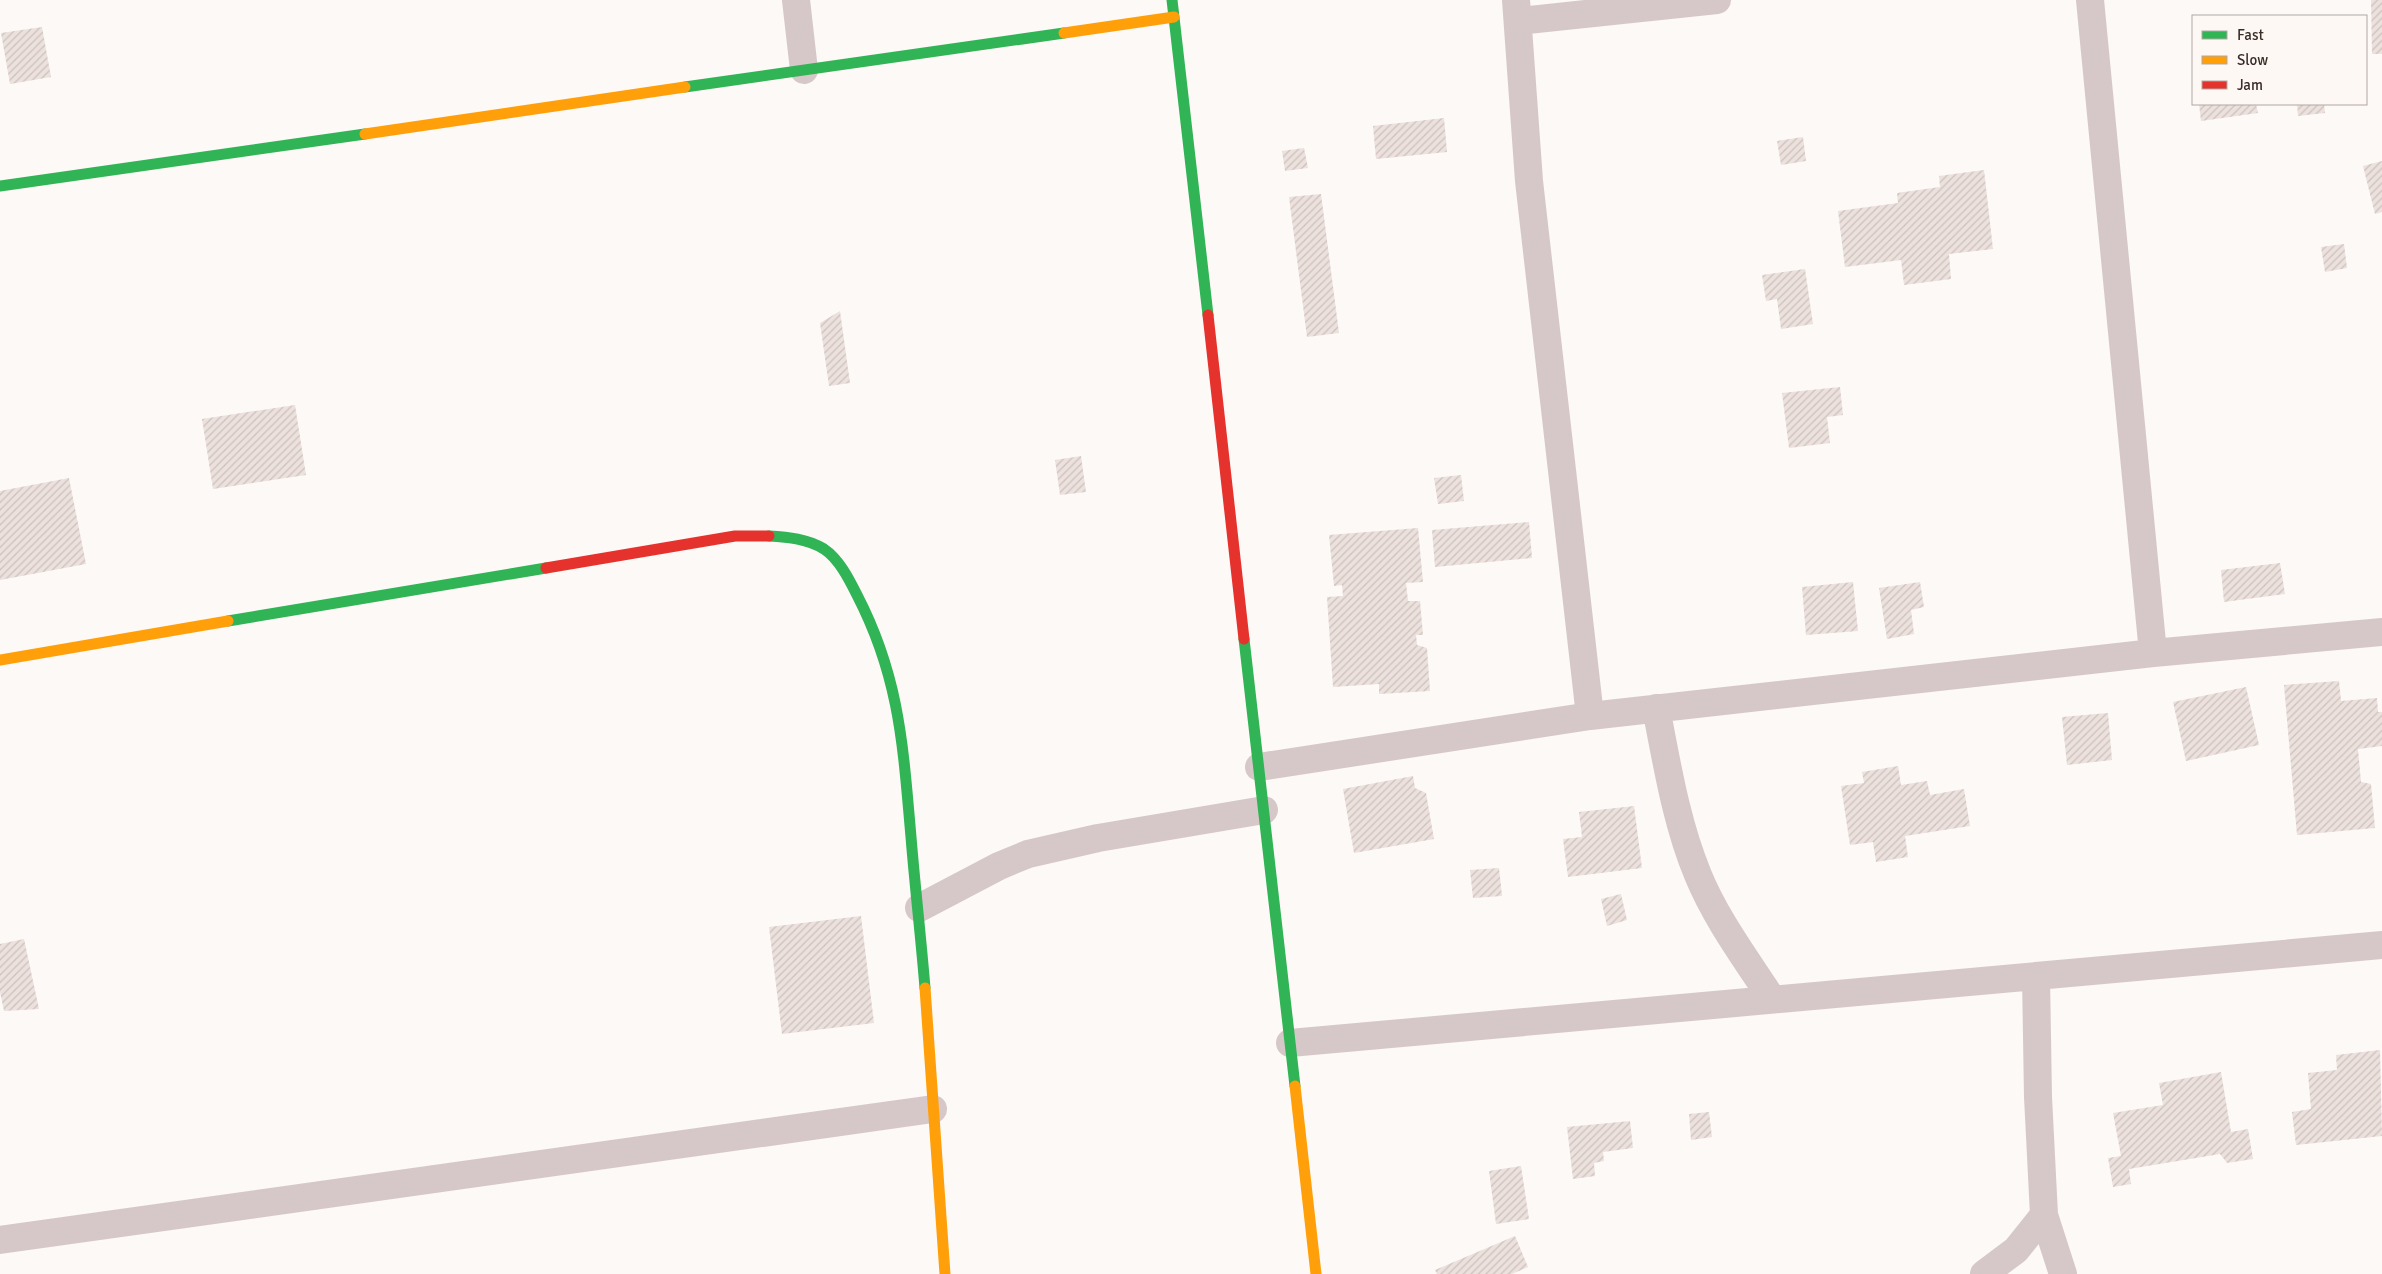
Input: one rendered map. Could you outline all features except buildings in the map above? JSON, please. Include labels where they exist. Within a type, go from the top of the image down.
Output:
[{"type":"street","points":[[796,0],[804,70]]},
{"type":"street","points":[[1172,0],[1316,1274]]},
{"type":"street","points":[[1590,716],[1529,181],[1517,11],[1717,0]]},
{"type":"street","points":[[2090,0],[2153,653]]},
{"type":"street","points":[[0,186],[1174,17]]},
{"type":"street","points":[[0,660],[735,536],[772,535],[796,539],[824,550],[842,569],[857,596],[889,670],[900,721],[919,908],[945,1274]]},
{"type":"street","points":[[1259,767],[1590,716],[1656,708],[2153,653],[2382,632]]},
{"type":"street","points":[[1656,708],[1675,804],[1684,840],[1698,876],[1720,920],[1772,999]]},
{"type":"street","points":[[919,908],[999,866],[1028,854],[1098,838],[1264,810]]},
{"type":"street","points":[[1290,1043],[2382,945]]},
{"type":"street","points":[[2036,976],[2038,1097],[2044,1215],[2063,1274]]},
{"type":"street","points":[[0,1240],[933,1110]]},
{"type":"street","points":[[1984,1274],[2016,1250],[2044,1215]]},
{"type":"traffic: fast","points":[[1172,0],[1208,315]]},
{"type":"traffic: fast","points":[[685,87],[1064,33]]},
{"type":"traffic: fast","points":[[0,186],[365,134]]},
{"type":"traffic: fast","points":[[769,536],[791,538],[811,543],[824,549],[834,558],[847,576],[857,595],[882,655],[891,684],[902,743],[925,988]]},
{"type":"traffic: fast","points":[[228,621],[546,568]]},
{"type":"traffic: fast","points":[[1244,639],[1295,1086]]},
{"type":"traffic: slow","points":[[1064,33],[1174,17]]},
{"type":"traffic: slow","points":[[365,134],[685,87]]},
{"type":"traffic: slow","points":[[0,660],[228,621]]},
{"type":"traffic: slow","points":[[925,988],[945,1274]]},
{"type":"traffic: slow","points":[[1295,1086],[1316,1274]]},
{"type":"traffic: jam","points":[[1208,315],[1244,639]]},
{"type":"traffic: jam","points":[[546,568],[735,536],[769,536]]}]
